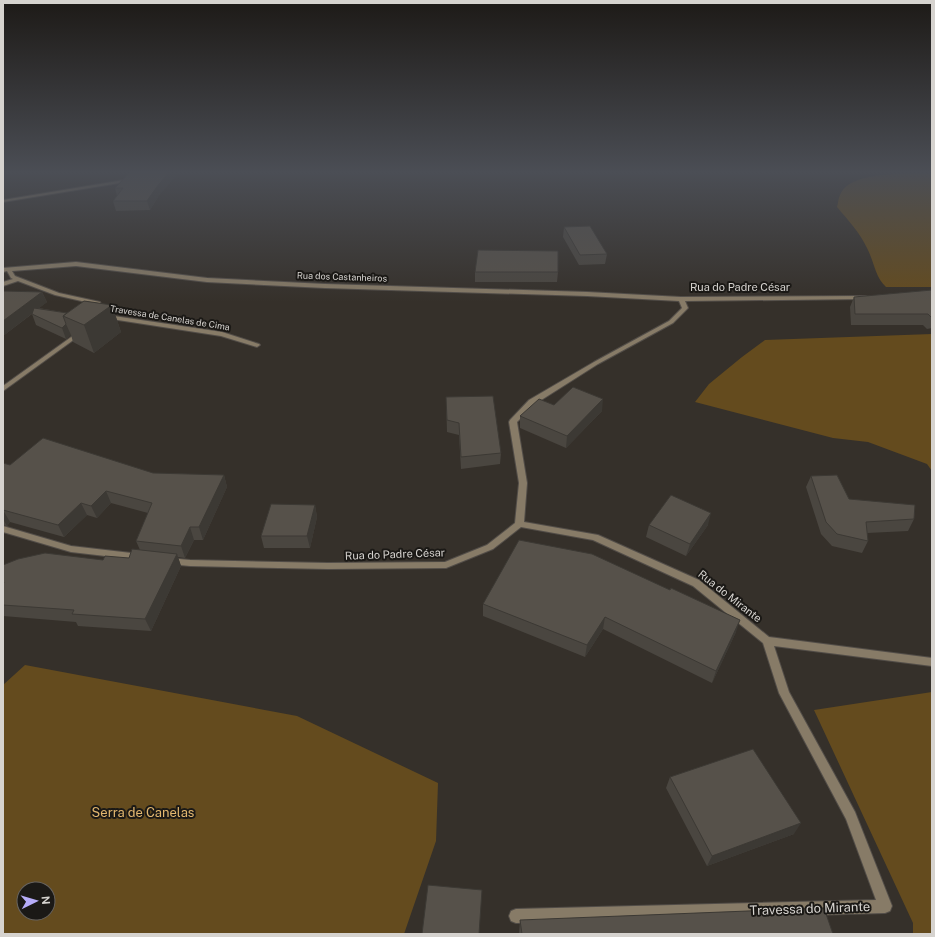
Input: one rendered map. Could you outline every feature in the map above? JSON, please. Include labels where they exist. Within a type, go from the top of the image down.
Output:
[{"type":"street","name":"Rua dos Castanheiros","points":[[6,270],[76,264],[207,280],[579,293],[681,299]]},
{"type":"street","points":[[6,270],[19,279]]},
{"type":"street","points":[[3,284],[19,279]]},
{"type":"street","name":"Travessa de Canelas de Cima","points":[[19,279],[57,294],[98,303],[102,316],[222,334],[257,346]]},
{"type":"street","name":"Rua do Padre César","points":[[3,529],[71,549],[190,563],[328,566],[446,565],[490,548],[519,524],[523,483],[513,422],[532,402],[596,363],[671,322],[685,308],[681,299],[872,297]]},
{"type":"street","points":[[3,389],[90,326]]},
{"type":"street","name":"Rua do Mirante","points":[[519,524],[595,537],[696,583],[767,641]]},
{"type":"street","points":[[57,554],[71,549]]},
{"type":"street","points":[[767,641],[932,662]]},
{"type":"street","name":"Travessa do Mirante","points":[[516,916],[885,906],[851,816],[784,693],[767,641]]},
{"type":"green space","points":[[844,215],[932,215],[932,287],[886,287],[879,279],[864,242]]},
{"type":"green space","points":[[932,334],[932,471],[927,464],[868,442],[833,438],[695,402],[709,384],[765,340]]},
{"type":"green space","name":"Serra de Canelas","points":[[25,665],[297,716],[438,783],[436,841],[404,934],[3,934],[3,685]]},
{"type":"green space","points":[[932,692],[932,934],[913,934],[913,923],[814,710]]},
{"type":"building","points":[[590,226],[607,254],[580,255],[564,227]]},
{"type":"building","points":[[478,250],[558,251],[558,272],[475,272]]},
{"type":"building","points":[[932,290],[932,318],[928,314],[855,314],[854,297]]},
{"type":"building","points":[[3,291],[42,292],[3,321]]},
{"type":"building","points":[[84,301],[112,305],[84,325],[63,316]]},
{"type":"building","points":[[34,308],[67,313],[63,316],[66,324],[62,328],[32,314]]},
{"type":"building","points":[[573,387],[603,399],[567,436],[520,416],[539,399],[554,405]]},
{"type":"building","points":[[493,396],[501,453],[461,457],[459,423],[447,420],[446,397]]},
{"type":"building","points":[[43,438],[153,473],[224,475],[199,527],[190,527],[181,546],[136,541],[152,503],[106,491],[91,506],[81,503],[58,525],[3,510],[3,463],[10,465]]},
{"type":"building","points":[[837,475],[849,499],[915,505],[914,519],[866,522],[868,541],[837,534],[826,522],[811,476]]},
{"type":"building","points":[[671,495],[711,513],[690,544],[649,525]]},
{"type":"building","points":[[271,504],[315,505],[307,536],[261,536]]},
{"type":"building","points":[[519,540],[592,554],[740,620],[716,671],[605,617],[587,645],[483,604]]},
{"type":"building","points":[[132,549],[177,554],[145,619],[72,614],[74,610],[3,605],[3,565],[18,559],[45,553],[103,560],[105,556],[129,558]]},
{"type":"building","points":[[753,749],[801,823],[712,856],[670,777]]},
{"type":"building","points":[[428,885],[482,890],[479,934],[422,934]]},
{"type":"building","points":[[824,908],[833,934],[522,934],[520,920]]}]
